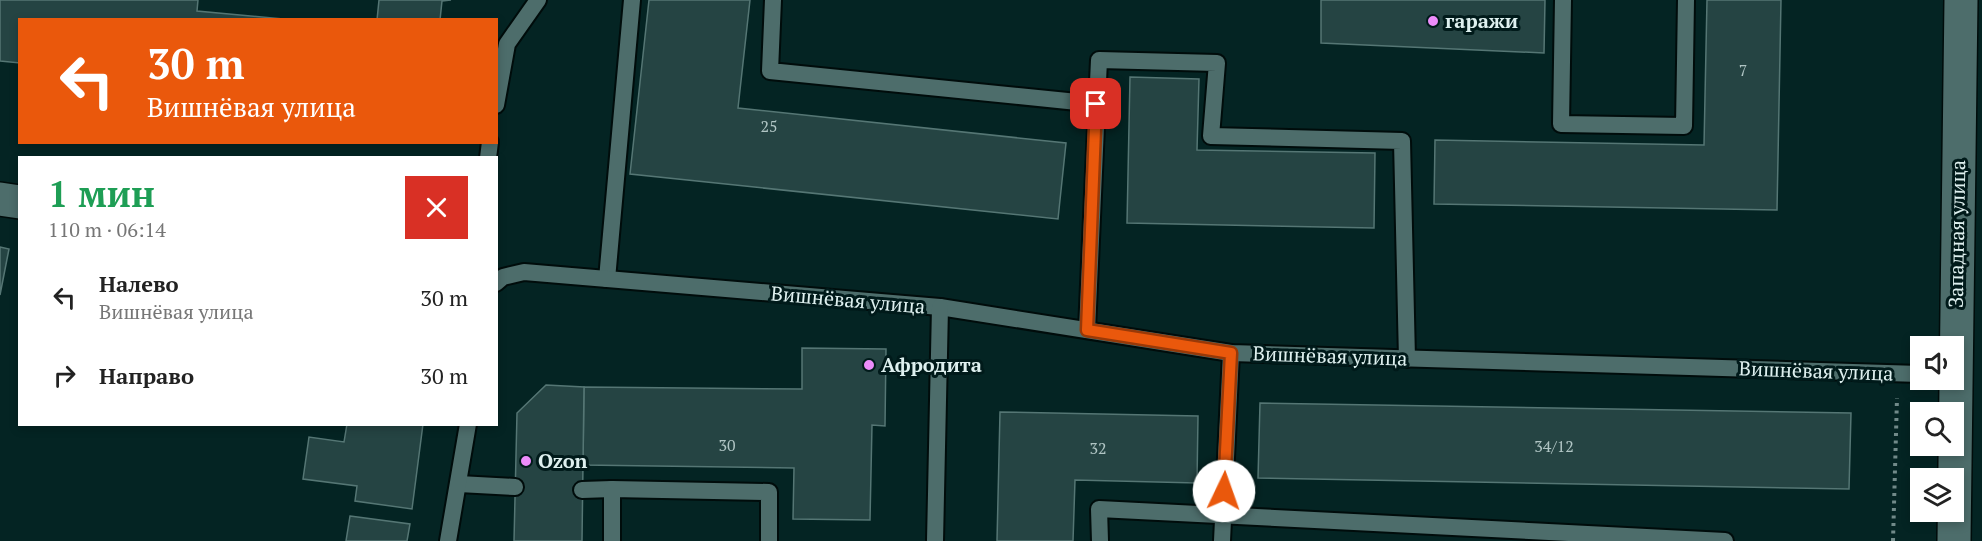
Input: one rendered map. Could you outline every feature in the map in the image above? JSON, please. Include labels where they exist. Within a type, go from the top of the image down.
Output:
[{"type":"street","name":"Западная улица","points":[[1955,336],[1961,0]]},
{"type":"street","points":[[0,199],[18,202]]},
{"type":"street","name":"Западная улица","points":[[1954,390],[1954,541]]},
{"type":"lane","points":[[498,94],[507,44],[538,0]]},
{"type":"lane","points":[[607,279],[632,0]]},
{"type":"lane","points":[[773,0],[770,71],[1096,104]]},
{"type":"lane","points":[[1563,0],[1561,124],[1684,126],[1686,0]]},
{"type":"lane","points":[[1087,330],[1099,60],[1217,63],[1211,136],[1402,141],[1407,359]]},
{"type":"lane","name":"Вишнёвая улица","points":[[498,281],[503,277],[524,273],[940,308],[1231,353],[1910,374]]},
{"type":"lane","points":[[935,541],[940,308]]},
{"type":"lane","points":[[1222,541],[1231,353]]},
{"type":"lane","points":[[448,541],[468,426]]},
{"type":"lane","points":[[459,484],[516,487]]},
{"type":"lane","points":[[612,489],[612,541]]},
{"type":"lane","points":[[582,490],[769,492],[769,541]]},
{"type":"lane","points":[[1100,541],[1099,509],[1725,541]]},
{"type":"path","points":[[1893,541],[1897,373]]},
{"type":"building","points":[[0,0],[198,0],[197,11],[272,18],[18,18],[18,63],[0,61]]},
{"type":"building","points":[[379,0],[451,0],[442,1],[440,18],[377,18]]},
{"type":"building","points":[[649,0],[750,0],[738,108],[1066,143],[1058,219],[630,174]]},
{"type":"building","name":"гаражи","points":[[1321,0],[1545,0],[1544,53],[1321,43]]},
{"type":"building","points":[[1707,0],[1781,0],[1777,210],[1434,204],[1435,140],[1704,145]]},
{"type":"building","points":[[1130,77],[1199,79],[1197,150],[1375,153],[1374,228],[1127,223]]},
{"type":"building","points":[[0,247],[9,249],[0,295]]},
{"type":"building","points":[[802,348],[886,349],[885,426],[872,425],[870,520],[793,519],[794,468],[583,465],[584,387],[802,389]]},
{"type":"building","points":[[546,385],[584,387],[582,541],[514,541],[517,413]]},
{"type":"building","points":[[1260,403],[1851,413],[1849,489],[1258,478]]},
{"type":"building","points":[[1000,412],[1198,416],[1197,483],[1075,480],[1073,541],[997,541]]},
{"type":"building","points":[[347,426],[423,426],[412,509],[355,501],[357,486],[303,479],[309,437],[344,442]]},
{"type":"building","points":[[350,516],[410,524],[407,541],[346,541]]},
{"type":"place","name":"гаражи","points":[[1433,21]]},
{"type":"place","name":"Афродита","points":[[869,365]]},
{"type":"place","name":"Ozon","points":[[526,461]]},
{"type":"route","points":[[1096,104],[1087,330],[1231,353],[1224,491]]}]
